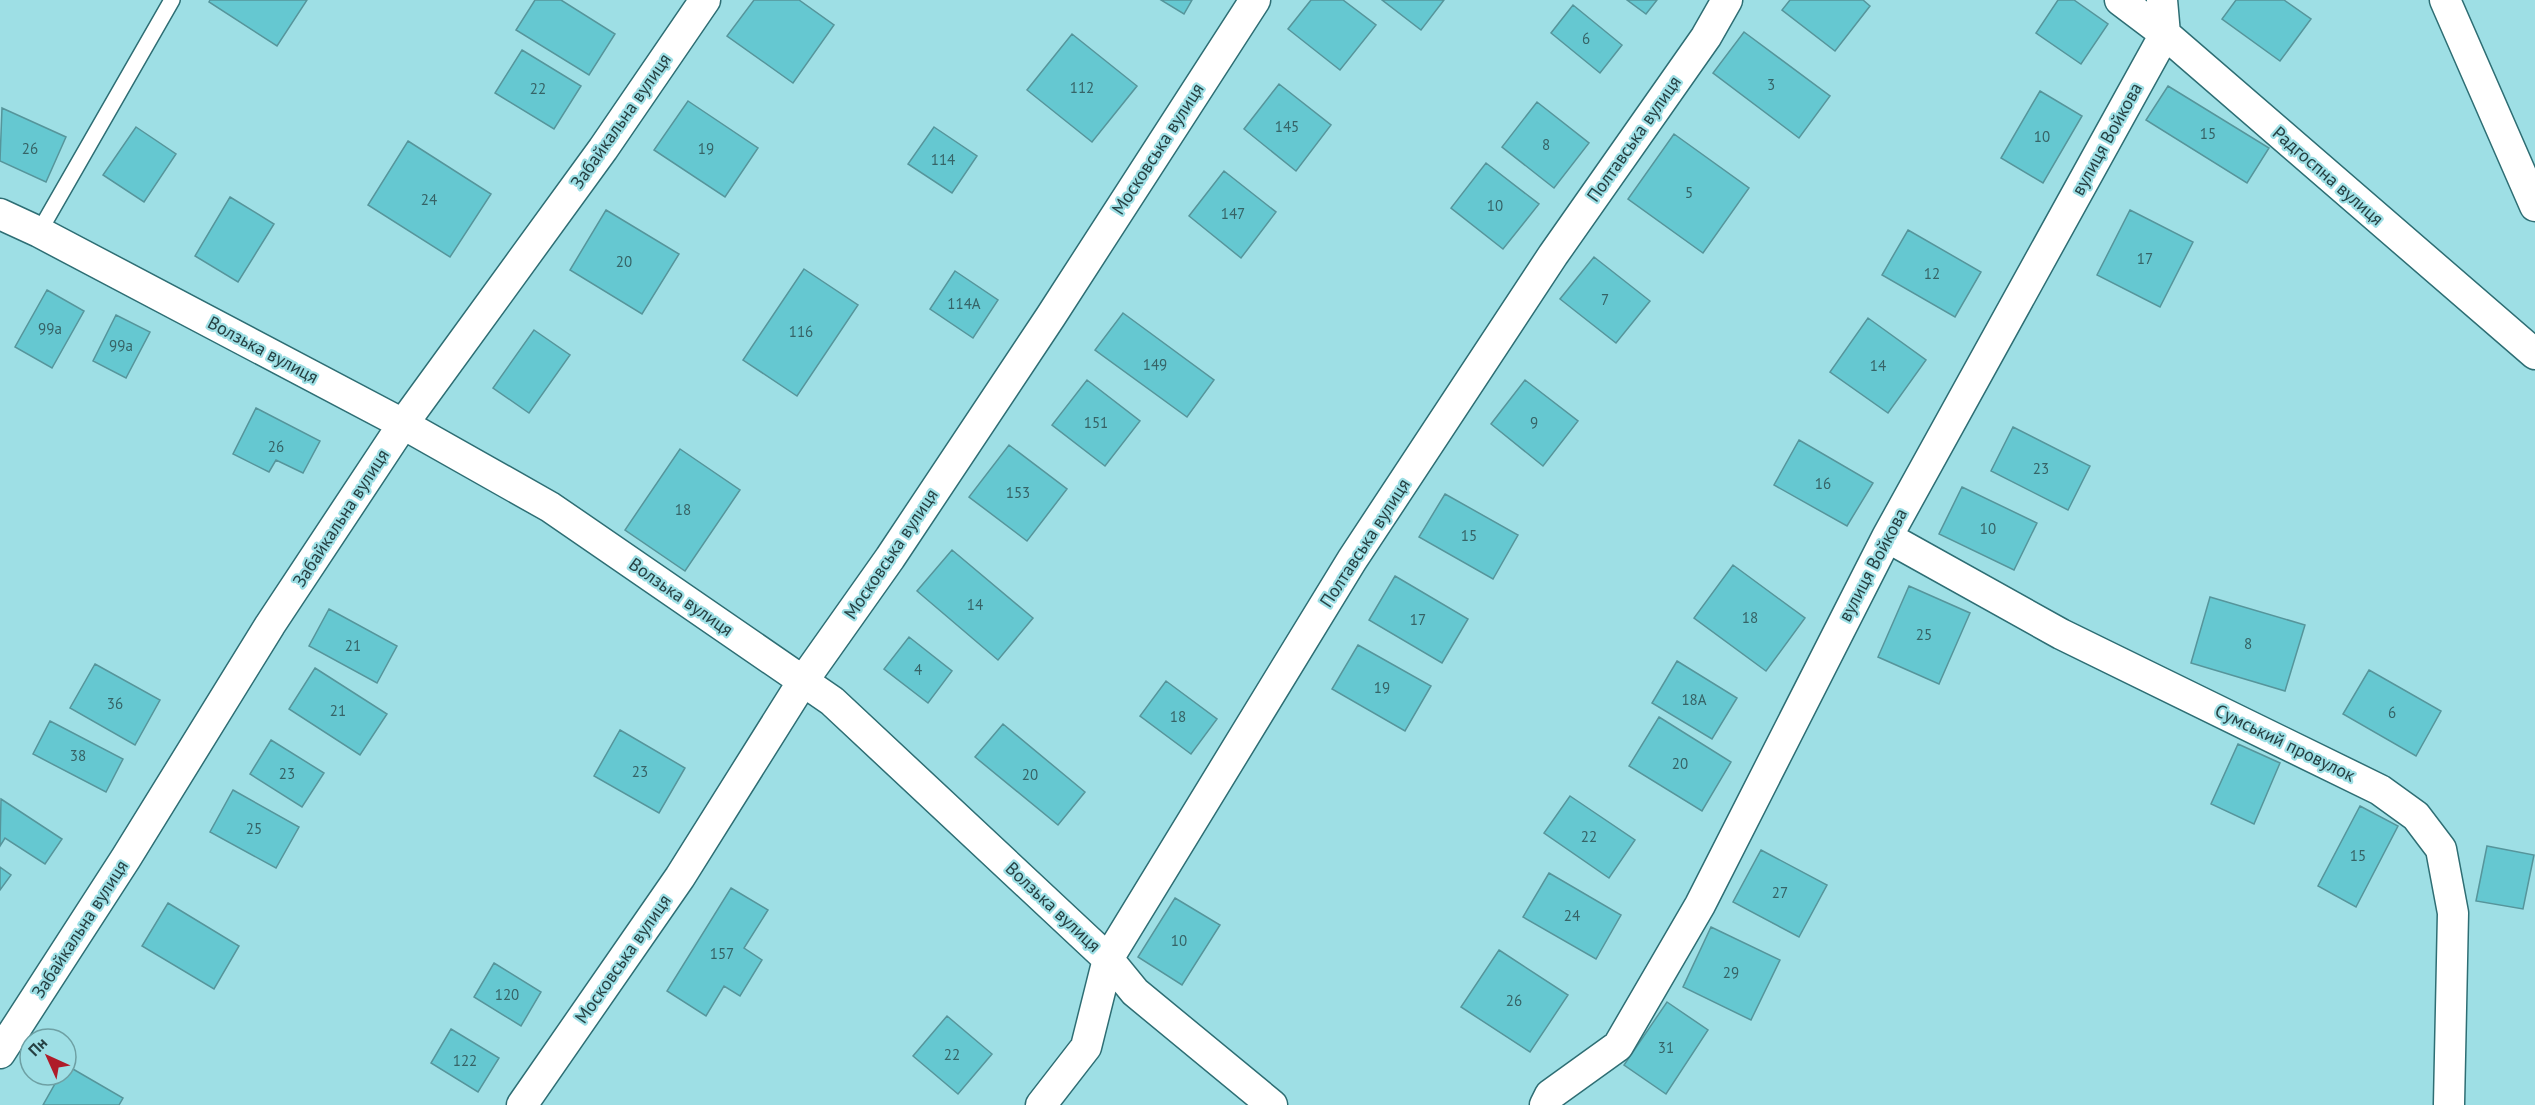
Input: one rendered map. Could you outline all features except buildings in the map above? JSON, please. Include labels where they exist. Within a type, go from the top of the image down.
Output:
[{"type":"street","name":"Забайкальна вулиця","points":[[0,1053],[126,858],[270,625],[402,424],[603,149],[705,0]]},
{"type":"street","name":"Московська вулиця","points":[[522,1105],[680,877],[803,681],[890,558],[1044,326],[1255,0]]},
{"type":"street","name":"Полтавська вулиця","points":[[1041,1105],[1086,1047],[1108,959],[1352,560],[1553,255],[1706,37],[1727,0]]},
{"type":"street","name":"Радгоспна вулиця","points":[[2120,0],[2164,34],[2535,354]]},
{"type":"street","points":[[2162,0],[2164,34]]},
{"type":"street","points":[[2445,0],[2535,206]]},
{"type":"street","name":"вулиця Войкова","points":[[1545,1105],[1550,1095],[1618,1046],[1700,905],[1887,537],[2164,34]]},
{"type":"street","name":"Волзька вулиця","points":[[0,214],[39,232],[402,424],[550,507],[832,700],[1108,959],[1135,992],[1272,1105]]},
{"type":"street","name":"Сумський провулок","points":[[1887,537],[2061,634],[2380,790],[2416,816],[2441,849],[2453,913],[2449,1104]]},
{"type":"lane","points":[[39,232],[172,0]]}]
